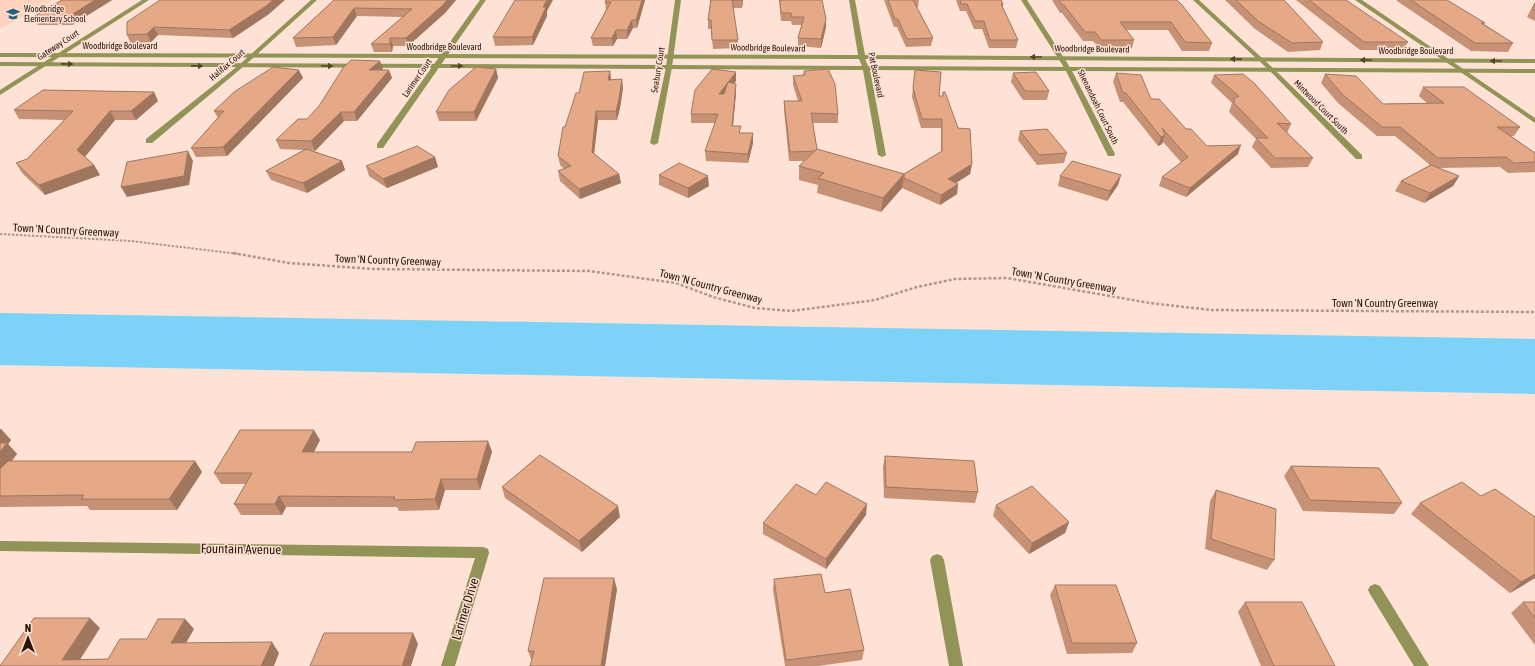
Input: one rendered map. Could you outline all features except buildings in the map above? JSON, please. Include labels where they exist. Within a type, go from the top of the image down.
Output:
[{"type":"street","name":"Gateway Court","points":[[0,93],[146,0]]},
{"type":"street","name":"Halifax Court","points":[[149,141],[241,66],[314,0]]},
{"type":"street","name":"Larimer Court","points":[[380,146],[483,0]]},
{"type":"street","name":"Seabury Court","points":[[654,143],[669,67],[678,0]]},
{"type":"street","name":"Pat Boulevard","points":[[852,0],[862,58],[866,68],[882,155]]},
{"type":"street","name":"Shenandoah Court South","points":[[1024,0],[1068,69],[1111,154]]},
{"type":"street","name":"Mintwood Court South","points":[[1196,0],[1272,70],[1358,157]]},
{"type":"street","points":[[1358,0],[1535,121]]},
{"type":"street","name":"Woodbridge Boulevard","points":[[0,54],[862,58],[1060,57],[1261,60],[1535,61]]},
{"type":"street","name":"Woodbridge Boulevard","points":[[0,64],[1535,71]]},
{"type":"street","name":"Fountain Avenue","points":[[0,546],[483,553]]},
{"type":"street","name":"Larimer Drive","points":[[448,666],[483,553]]},
{"type":"street","points":[[937,560],[956,666]]},
{"type":"street","points":[[1376,590],[1422,666]]},
{"type":"path","name":"Town 'N Country Greenway","points":[[0,234],[131,241],[225,252],[289,263],[373,269],[589,271],[676,283],[713,297],[748,306],[792,311],[875,300],[917,287],[955,279],[1007,278],[1150,304],[1211,310],[1535,312]]},
{"type":"shaded area","name":"Woodbridge Elementary School","points":[[0,0],[53,0],[0,29]]},
{"type":"water","points":[[0,313],[1535,339],[1535,394],[0,365]]},
{"type":"place","name":"Woodbridge Elementary School","points":[[13,14]]}]
